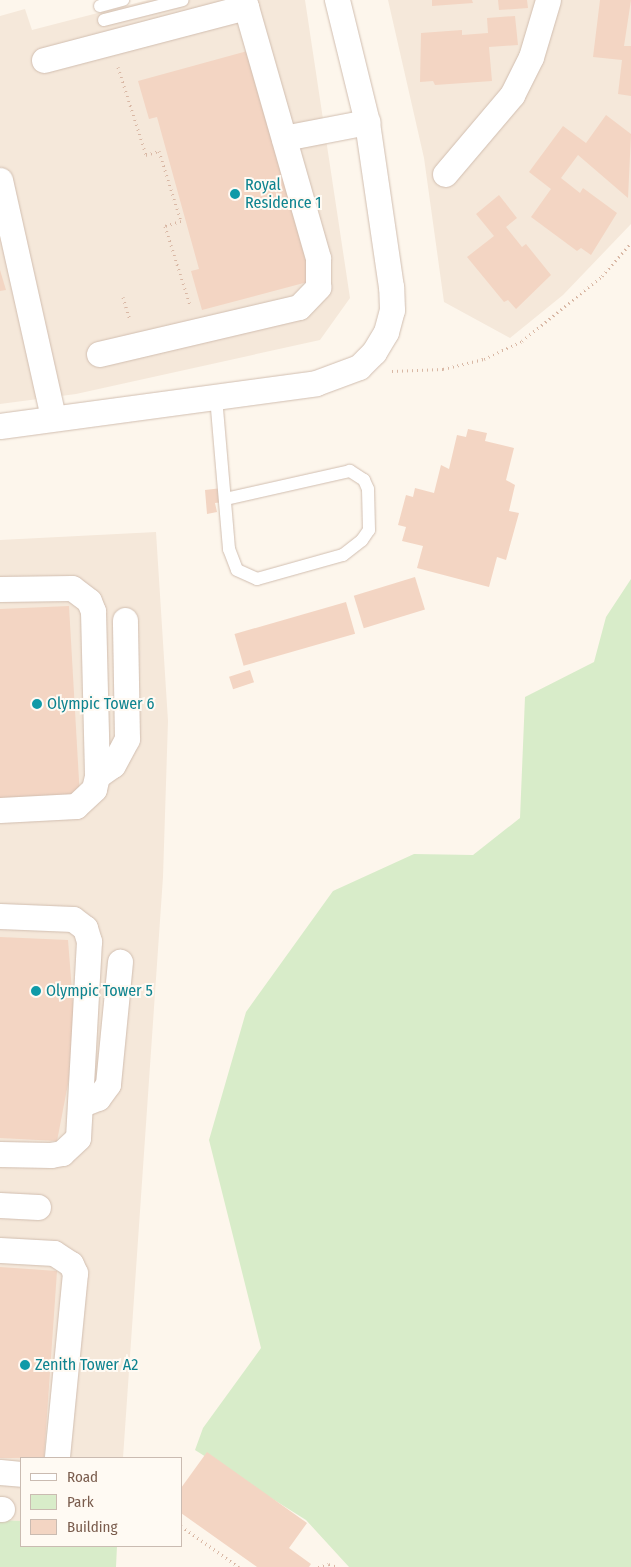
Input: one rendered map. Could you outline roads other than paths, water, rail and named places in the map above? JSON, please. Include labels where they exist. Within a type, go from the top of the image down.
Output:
[{"type":"street","points":[[0,426],[316,383],[359,367],[386,332],[392,310],[367,122],[337,0]]},
{"type":"street","points":[[445,174],[512,95],[531,57],[548,0]]},
{"type":"street","points":[[44,60],[107,31],[245,4],[318,258],[318,287],[299,307],[99,354]]},
{"type":"street","points":[[284,138],[367,122]]},
{"type":"street","points":[[0,180],[54,418]]},
{"type":"street","points":[[0,590],[72,588],[89,601],[93,611],[97,776],[94,789],[76,806],[0,810]]},
{"type":"street","points":[[97,776],[113,765],[127,739],[125,620]]},
{"type":"street","points":[[0,916],[73,919],[88,934],[82,1104],[78,1138],[62,1153],[0,1154]]},
{"type":"street","points":[[82,1104],[98,1098],[108,1084],[120,962]]},
{"type":"street","points":[[0,1205],[38,1207]]},
{"type":"street","points":[[0,1250],[54,1254],[70,1264],[75,1273],[58,1457]]},
{"type":"street","points":[[0,1472],[20,1474]]},
{"type":"lane","points":[[100,6],[123,0]]},
{"type":"lane","points":[[107,31],[183,0]]},
{"type":"lane","points":[[216,397],[231,560],[242,573],[257,579],[343,555],[362,540],[369,530],[368,489],[358,474],[350,471],[226,499]]},
{"type":"place","name":"Royal Residence 1","points":[[235,194]]},
{"type":"place","name":"Olympic Tower 6","points":[[37,704]]},
{"type":"place","name":"Olympic Tower 5","points":[[36,991]]},
{"type":"place","name":"Zenith Tower A2","points":[[25,1365]]}]
